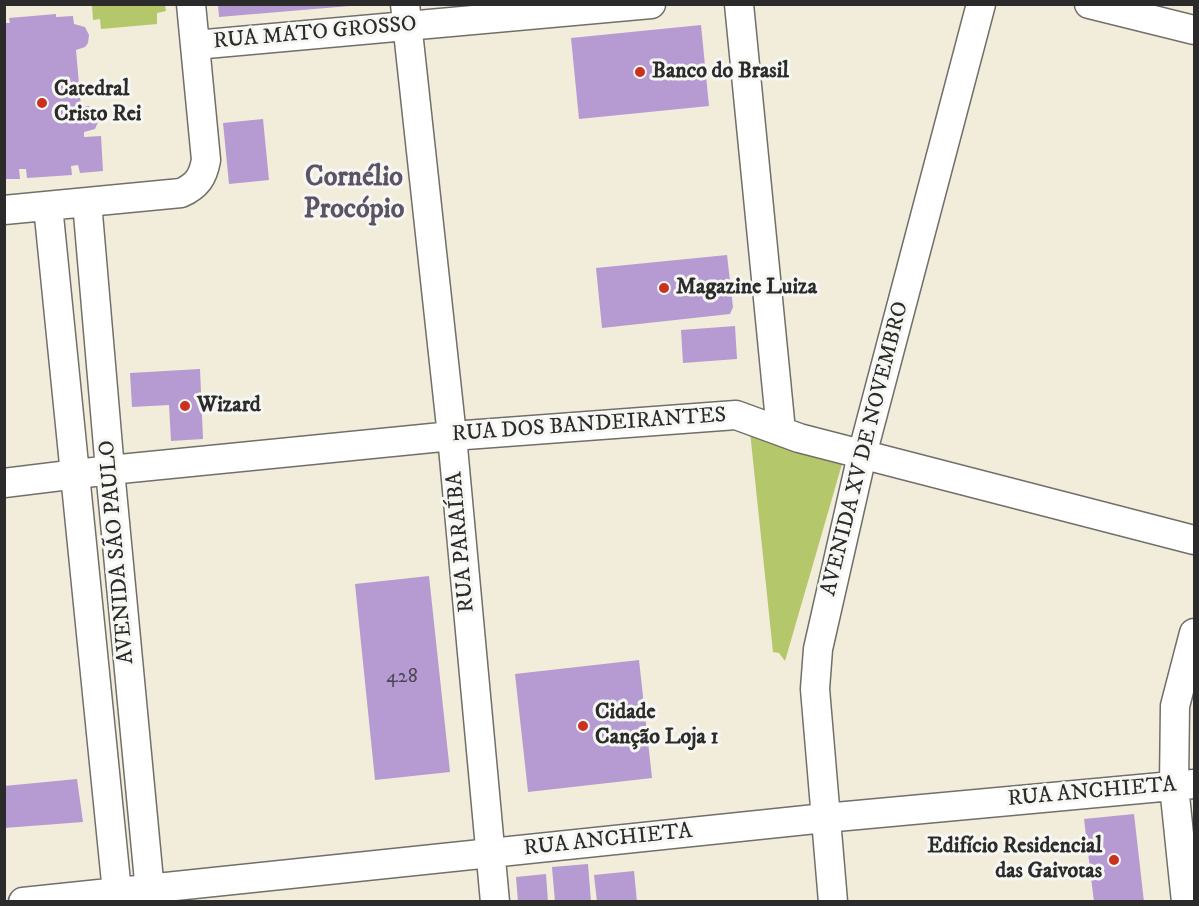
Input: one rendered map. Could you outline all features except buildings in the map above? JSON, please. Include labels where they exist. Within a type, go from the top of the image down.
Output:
[{"type":"street","points":[[4,210],[181,193],[192,188],[199,181],[204,172],[206,160],[191,4]]},
{"type":"street","name":"RUA MATO GROSSO","points":[[195,45],[407,15],[651,4]]},
{"type":"street","points":[[739,4],[781,431]]},
{"type":"street","name":"AVENIDA XV DE NOVEMBRO","points":[[833,902],[815,689],[818,649],[862,455],[981,4]]},
{"type":"street","points":[[1089,4],[1194,30]]},
{"type":"street","name":"RUA PARAÍBA","points":[[407,15],[452,436],[495,902]]},
{"type":"street","name":"AVENIDA SÃO PAULO","points":[[87,202],[151,895]]},
{"type":"street","name":"AVENIDA SÃO PAULO","points":[[48,206],[118,896]]},
{"type":"street","name":"RUA DOS BANDEIRANTES","points":[[4,483],[110,470],[452,436],[736,415],[862,455],[1194,540]]},
{"type":"street","points":[[1186,902],[1184,785],[1175,706],[1194,633]]},
{"type":"street","name":"RUA ANCHIETA","points":[[23,902],[151,895],[490,853],[825,818],[1184,785]]},
{"type":"green space","points":[[92,5],[165,5],[166,11],[157,13],[157,24],[101,29],[100,19],[93,20]]},
{"type":"green space","points":[[749,422],[842,464],[785,661],[779,653],[773,652]]},
{"type":"place","name":"Banco do Brasil","points":[[640,72]]},
{"type":"place","name":"Catedral Cristo Rei","points":[[42,103]]},
{"type":"place","name":"Magazine Luiza","points":[[664,288]]},
{"type":"place","name":"Wizard","points":[[185,406]]},
{"type":"place","name":"Cidade Canção Loja 1","points":[[583,726]]},
{"type":"place","name":"Edifício Residencial das Gaivotas","points":[[1114,860]]},
{"type":"district","name":"Cornélio Procópio","points":[[354,195]]}]
